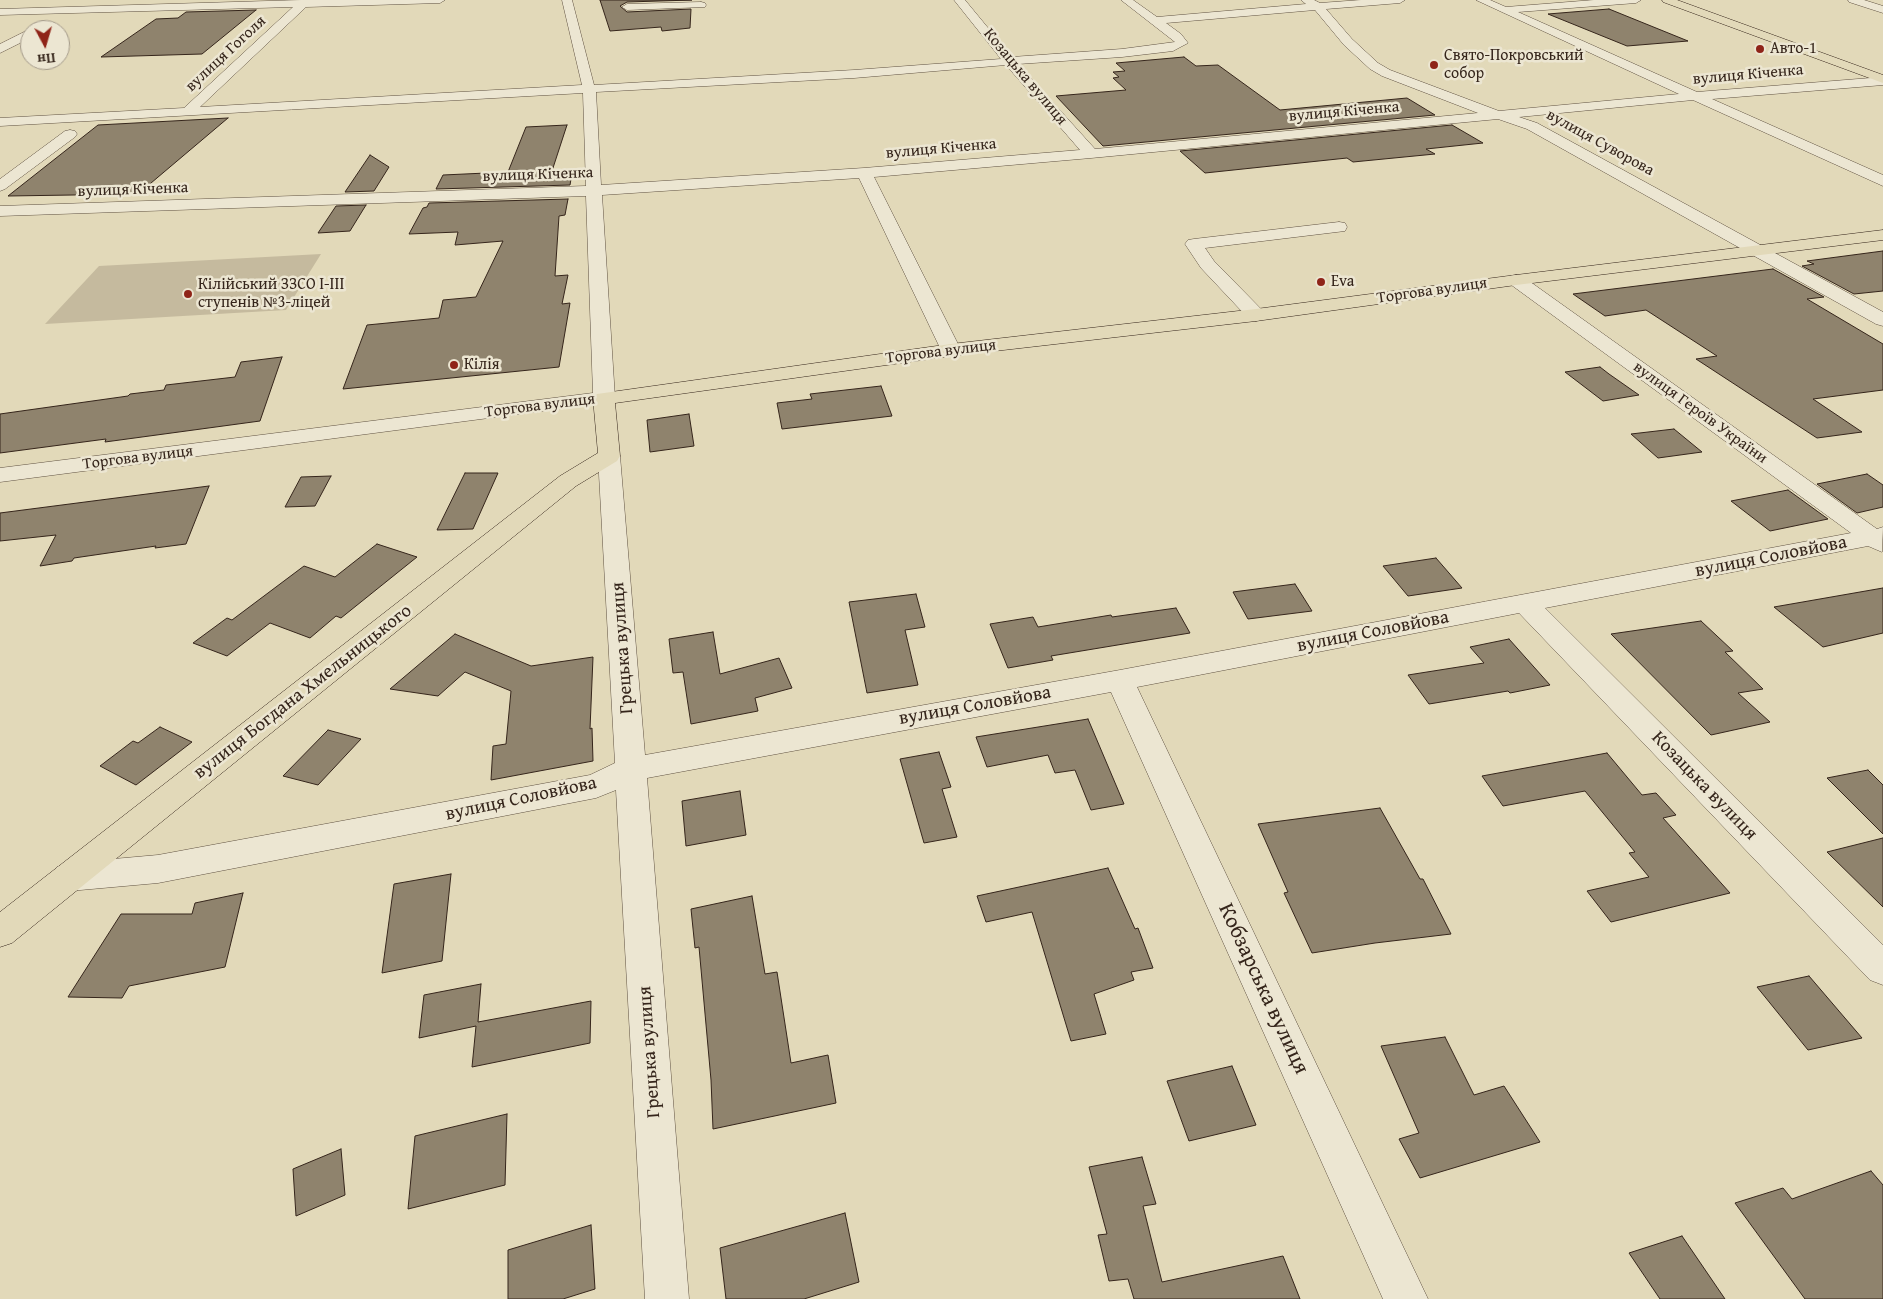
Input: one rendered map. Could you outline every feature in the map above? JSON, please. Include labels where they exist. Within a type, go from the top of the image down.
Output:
[{"type":"main road","points":[[1667,0],[1883,80]]},
{"type":"main road","name":"Торгова вулиця","points":[[604,398],[951,350],[1256,315],[1516,280],[1883,235]]},
{"type":"main road","name":"Грецька вулиця","points":[[604,398],[609,456]]},
{"type":"main road","name":"вулиця Богдана Хмельницького","points":[[0,932],[568,482],[609,456]]},
{"type":"street","points":[[0,12],[304,2],[440,0]]},
{"type":"street","name":"Грецька вулиця","points":[[567,0],[589,89],[604,398]]},
{"type":"street","name":"Козацька вулиця","points":[[959,0],[1009,61],[1091,154]]},
{"type":"street","points":[[0,122],[854,74],[1122,53],[1182,44],[1177,36],[1157,20],[1126,0]]},
{"type":"street","points":[[1157,20],[1312,3],[1400,0]]},
{"type":"street","points":[[1481,0],[1883,180]]},
{"type":"street","points":[[1503,10],[1636,0]]},
{"type":"street","points":[[1853,0],[1883,10]]},
{"type":"street","name":"вулиця Гоголя","points":[[188,111],[304,2]]},
{"type":"street","points":[[627,7],[702,2],[706,18]]},
{"type":"street","name":"вулиця Суворова","points":[[1312,3],[1348,42],[1374,66],[1395,76],[1532,126],[1883,320]]},
{"type":"street","points":[[50,20],[64,10]]},
{"type":"street","points":[[0,49],[20,38]]},
{"type":"street","name":"вулиця Кіченка","points":[[0,211],[595,191],[864,173],[1091,154],[1883,80]]},
{"type":"street","points":[[0,186],[7,176],[70,134]]},
{"type":"street","points":[[864,173],[951,350]]},
{"type":"street","points":[[1256,315],[1207,264],[1194,244],[1339,227]]},
{"type":"street","name":"вулиця Героїв України","points":[[1516,280],[1879,539]]},
{"type":"street","name":"Торгова вулиця","points":[[0,475],[604,398]]},
{"type":"street","name":"Грецька вулиця","points":[[609,456],[667,1299]]},
{"type":"street","name":"вулиця Соловйова","points":[[69,877],[158,869],[596,786],[631,769],[1879,539]]},
{"type":"street","name":"Козацька вулиця","points":[[1526,604],[1883,969]]},
{"type":"street","name":"Кобзарська вулиця","points":[[1120,680],[1406,1299]]},
{"type":"shaded area","points":[[321,254],[286,310],[45,324],[99,266]]},
{"type":"building","points":[[600,0],[692,0],[627,2],[620,6],[627,12],[691,9],[690,28],[662,31],[661,27],[610,31]]},
{"type":"building","points":[[1609,9],[1688,41],[1627,46],[1548,14]]},
{"type":"building","points":[[256,10],[202,54],[101,57],[156,19],[178,18],[186,12]]},
{"type":"building","points":[[1184,57],[1196,66],[1218,65],[1280,110],[1407,98],[1435,115],[1103,146],[1056,96],[1126,90],[1113,78],[1119,77],[1113,72],[1125,71],[1116,63]]},
{"type":"building","points":[[228,118],[138,194],[8,196],[98,125]]},
{"type":"building","points":[[567,125],[551,174],[572,173],[570,185],[436,189],[443,175],[508,172],[526,127]]},
{"type":"building","points":[[1452,125],[1483,143],[1426,149],[1435,154],[1353,162],[1347,158],[1205,173],[1180,151]]},
{"type":"building","points":[[370,155],[389,167],[374,191],[345,192]]},
{"type":"building","points":[[568,199],[565,215],[559,216],[555,276],[568,275],[562,304],[570,303],[559,367],[343,389],[367,325],[439,318],[443,300],[476,297],[503,241],[455,245],[458,232],[409,234],[423,208],[427,207],[429,203]]},
{"type":"building","points":[[366,205],[350,231],[318,233],[336,206]]},
{"type":"building","points":[[1883,251],[1883,291],[1854,294],[1802,266],[1814,264],[1807,261]]},
{"type":"building","points":[[1773,269],[1824,297],[1807,299],[1883,344],[1883,390],[1813,399],[1862,432],[1817,438],[1696,359],[1717,356],[1646,310],[1605,316],[1573,294]]},
{"type":"building","points":[[282,357],[260,421],[105,442],[106,439],[0,453],[0,414],[164,390],[166,385],[235,377],[241,362]]},
{"type":"building","points":[[1600,367],[1639,395],[1603,401],[1565,372]]},
{"type":"building","points":[[881,386],[892,416],[782,429],[777,403],[812,399],[810,394]]},
{"type":"building","points":[[689,414],[694,446],[650,452],[647,420]]},
{"type":"building","points":[[1674,429],[1702,452],[1658,458],[1631,434]]},
{"type":"building","points":[[465,473],[498,473],[473,529],[437,530]]},
{"type":"building","points":[[1867,474],[1883,485],[1883,507],[1857,513],[1817,484]]},
{"type":"building","points":[[331,476],[315,506],[285,507],[301,477]]},
{"type":"building","points":[[209,486],[186,544],[155,548],[156,546],[74,558],[72,561],[40,566],[56,535],[0,541],[0,513]]},
{"type":"building","points":[[1788,490],[1828,519],[1770,531],[1731,501]]},
{"type":"building","points":[[377,544],[417,557],[341,618],[336,616],[310,638],[270,623],[227,656],[193,643],[227,618],[232,620],[304,566],[335,577]]},
{"type":"building","points":[[1436,558],[1462,588],[1408,596],[1383,566]]},
{"type":"building","points":[[1295,584],[1312,611],[1248,619],[1233,592]]},
{"type":"building","points":[[1883,588],[1883,633],[1823,647],[1774,607]]},
{"type":"building","points":[[916,594],[925,627],[905,630],[918,685],[867,693],[849,602]]},
{"type":"building","points":[[1176,608],[1190,633],[1051,656],[1053,660],[1008,668],[990,624],[1033,617],[1038,627],[1111,615],[1112,617]]},
{"type":"building","points":[[1701,621],[1733,651],[1725,652],[1763,689],[1738,693],[1770,722],[1711,735],[1611,634]]},
{"type":"building","points":[[713,632],[720,674],[779,658],[792,688],[755,698],[758,711],[691,724],[683,672],[673,673],[669,639]]},
{"type":"building","points":[[455,634],[531,666],[593,657],[590,729],[592,728],[593,761],[491,780],[493,746],[506,744],[511,691],[465,672],[438,696],[390,689]]},
{"type":"building","points":[[1509,639],[1550,685],[1510,693],[1508,691],[1429,704],[1408,675],[1484,663],[1470,647]]},
{"type":"building","points":[[1088,719],[1124,804],[1091,810],[1075,770],[1055,773],[1048,755],[987,767],[976,737]]},
{"type":"building","points":[[160,727],[192,742],[136,785],[100,766],[133,741],[138,743]]},
{"type":"building","points":[[328,730],[361,739],[318,785],[283,776]]},
{"type":"building","points":[[939,752],[951,787],[942,789],[957,837],[924,843],[900,759]]},
{"type":"building","points":[[1607,753],[1642,795],[1656,793],[1676,815],[1663,818],[1730,893],[1611,922],[1587,891],[1649,877],[1629,853],[1635,852],[1585,791],[1503,806],[1482,776]]},
{"type":"building","points":[[1868,770],[1883,785],[1883,834],[1827,778]]},
{"type":"building","points":[[740,791],[746,835],[686,846],[682,801]]},
{"type":"building","points":[[1380,808],[1420,879],[1423,879],[1451,934],[1312,953],[1284,893],[1288,892],[1258,824]]},
{"type":"building","points":[[1883,838],[1883,907],[1827,852]]},
{"type":"building","points":[[1108,868],[1135,929],[1138,928],[1153,968],[1131,972],[1134,980],[1094,994],[1106,1034],[1071,1041],[1032,912],[986,922],[977,896]]},
{"type":"building","points":[[451,874],[442,961],[382,973],[394,884]]},
{"type":"building","points":[[243,893],[225,967],[129,986],[122,998],[68,997],[121,914],[192,914],[195,903]]},
{"type":"building","points":[[752,896],[765,974],[777,972],[791,1063],[828,1055],[836,1103],[713,1129],[711,1080],[699,947],[695,948],[691,909]]},
{"type":"building","points":[[1809,976],[1862,1038],[1808,1050],[1757,987]]},
{"type":"building","points":[[481,984],[478,1022],[591,1001],[590,1043],[472,1067],[476,1026],[419,1038],[424,995]]},
{"type":"building","points":[[1445,1037],[1474,1095],[1504,1086],[1540,1142],[1420,1178],[1399,1139],[1419,1133],[1381,1046]]},
{"type":"building","points":[[1232,1066],[1256,1125],[1189,1141],[1167,1081]]},
{"type":"building","points":[[507,1114],[505,1185],[408,1209],[415,1136]]},
{"type":"building","points":[[341,1149],[345,1195],[296,1216],[293,1169]]},
{"type":"building","points":[[1142,1157],[1156,1204],[1143,1206],[1162,1282],[1283,1256],[1300,1299],[1134,1299],[1128,1279],[1109,1281],[1098,1235],[1107,1234],[1089,1167]]},
{"type":"building","points":[[1871,1171],[1883,1185],[1883,1299],[1805,1299],[1735,1203],[1783,1188],[1792,1199]]},
{"type":"building","points":[[845,1213],[859,1282],[804,1299],[726,1299],[720,1248]]},
{"type":"building","points":[[591,1225],[595,1289],[563,1299],[508,1299],[508,1250]]},
{"type":"building","points":[[1682,1236],[1725,1299],[1660,1299],[1629,1253]]},
{"type":"place","name":"Авто-1","points":[[1760,49]]},
{"type":"place","name":"Свято-Покровський собор","points":[[1434,65]]},
{"type":"place","name":"Eva","points":[[1321,282]]},
{"type":"place","name":"Кілійський ЗЗСО І-ІІІ ступенів №3-ліцей","points":[[188,294]]},
{"type":"place","name":"Кілія","points":[[454,365]]}]
